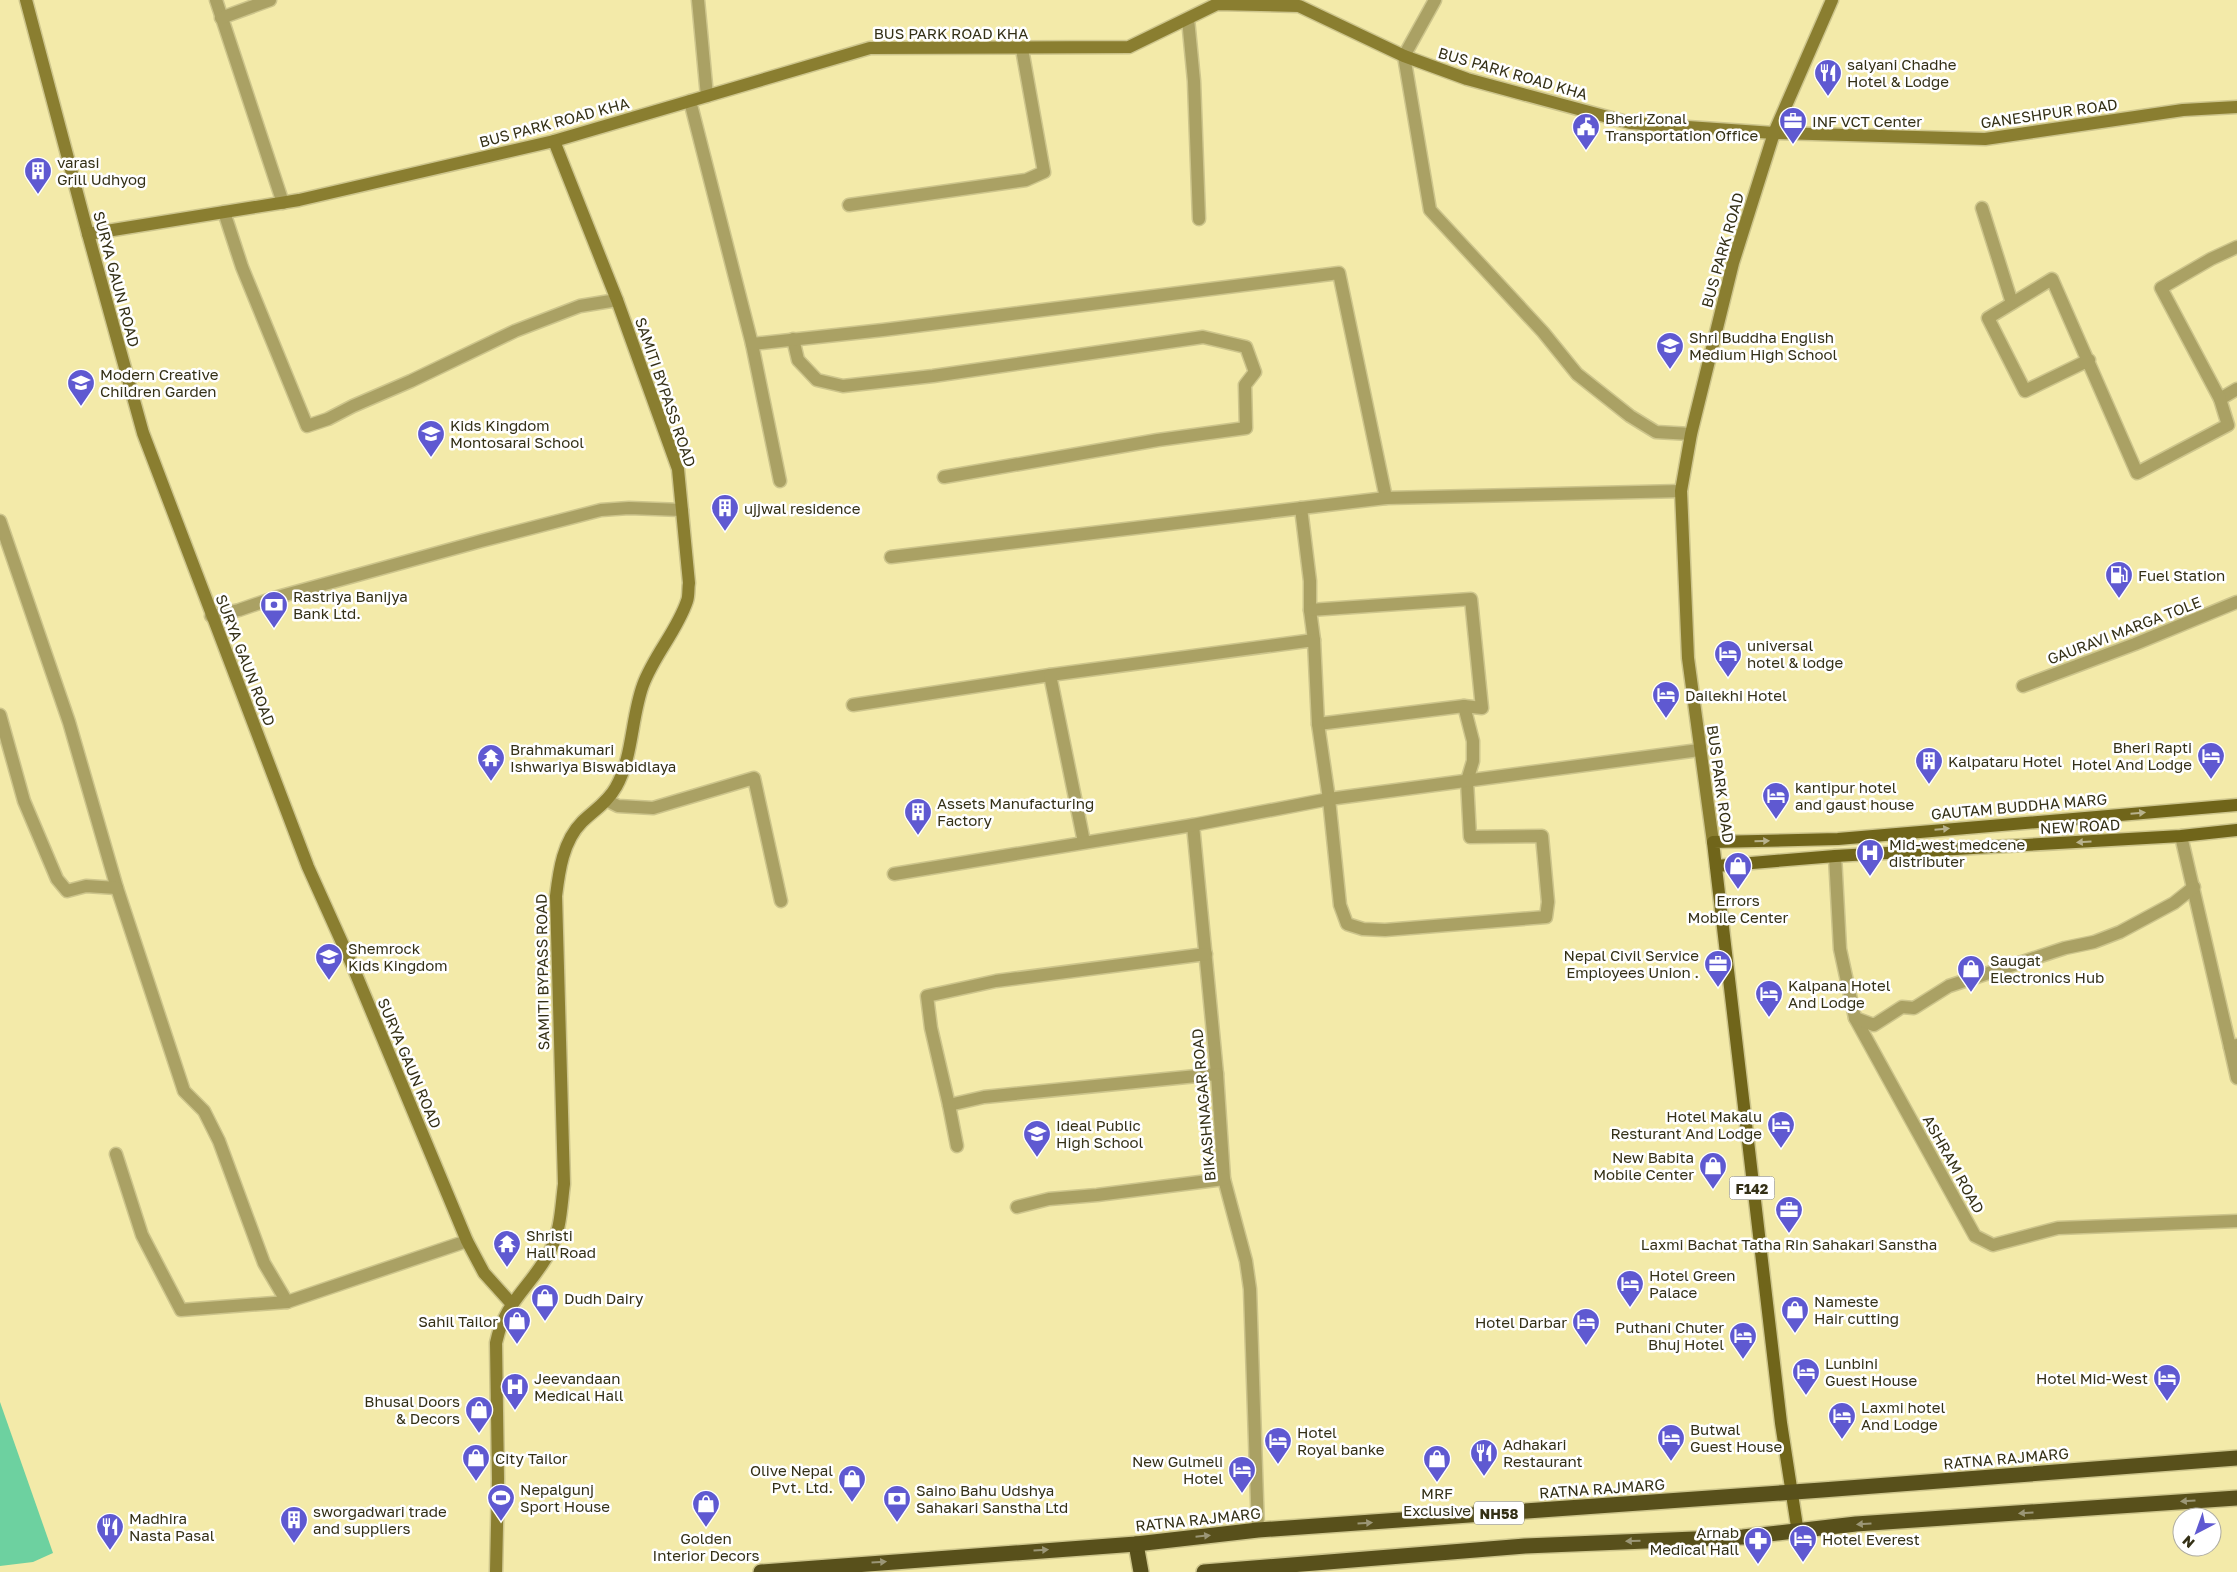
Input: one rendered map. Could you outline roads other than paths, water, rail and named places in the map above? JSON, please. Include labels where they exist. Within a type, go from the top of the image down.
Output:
[{"type":"highway","name":"RATNA RAJMARG","points":[[761,1572],[1136,1544],[1258,1530],[2237,1458]]},
{"type":"highway","name":"NH58","points":[[1204,1572],[1525,1546],[1743,1538],[1798,1533],[1856,1524],[2237,1498]]},
{"type":"highway","points":[[1136,1544],[1141,1572]]},
{"type":"main road","name":"GAUTAM BUDDHA MARG","points":[[1713,842],[1838,839],[2237,805]]},
{"type":"main road","name":"NEW ROAD","points":[[1716,866],[1835,856],[2181,836],[2237,830]]},
{"type":"main road","name":"BUS PARK ROAD","points":[[1713,842],[1748,1151],[1790,1491],[1798,1533]]},
{"type":"street","name":"SURYA GAUN ROAD","points":[[26,0],[143,433],[308,867],[353,967],[467,1241],[484,1273],[512,1303]]},
{"type":"street","points":[[216,0],[282,202]]},
{"type":"street","points":[[221,18],[270,0]]},
{"type":"street","points":[[698,0],[707,96]]},
{"type":"street","points":[[1435,0],[1404,56],[1430,210],[1543,332],[1577,374],[1630,416],[1656,432],[1691,434]]},
{"type":"street","name":"BUS PARK ROAD","points":[[1713,842],[1688,658],[1681,491],[1691,434],[1733,263],[1774,133],[1832,0]]},
{"type":"street","name":"BUS PARK ROAD KHA","points":[[88,234],[282,202],[554,142],[870,48],[1022,49],[1128,47],[1217,4],[1299,6],[1404,56],[1467,80],[1630,123],[1774,133]]},
{"type":"street","points":[[1188,18],[1194,81],[1199,219]]},
{"type":"street","points":[[849,205],[1026,180],[1044,172],[1022,49]]},
{"type":"street","points":[[690,102],[752,344],[780,481]]},
{"type":"street","name":"GANESHPUR ROAD","points":[[1774,133],[1986,139],[2183,110],[2237,107]]},
{"type":"street","name":"SAMITI BYPASS ROAD","points":[[496,1572],[498,1479],[496,1343],[499,1329],[512,1303],[538,1271],[551,1250],[560,1218],[564,1184],[556,896],[560,865],[569,842],[580,824],[606,800],[622,778],[642,687],[653,661],[688,600],[689,582],[678,469],[617,300],[554,142]]},
{"type":"street","points":[[1982,208],[2012,303]]},
{"type":"street","points":[[224,212],[242,266],[307,426],[328,420],[353,406],[411,381],[515,331],[580,306],[617,300]]},
{"type":"street","points":[[2089,360],[2025,391],[1988,318],[2052,279],[2089,360],[2138,473],[2228,425],[2220,399],[2162,288],[2211,259],[2237,247]]},
{"type":"street","points":[[752,344],[1340,273],[1386,498]]},
{"type":"street","points":[[793,339],[798,360],[817,380],[842,386],[933,376],[1203,338],[1246,347],[1255,372],[1245,385],[1246,428],[1158,440],[944,477]]},
{"type":"street","points":[[2220,399],[2237,390]]},
{"type":"street","points":[[890,557],[1386,498],[1681,491]]},
{"type":"street","points":[[212,616],[481,541],[601,510],[629,508],[682,510]]},
{"type":"street","points":[[1301,508],[1310,581],[1310,610],[1314,640],[1318,724],[1329,798],[1340,904],[1347,924],[1362,929],[1385,930],[1546,917],[1548,902],[1542,836],[1470,837],[1467,781],[1473,761],[1473,741],[1464,706]]},
{"type":"street","points":[[0,521],[3,538],[68,722],[117,888],[184,1091],[204,1111],[219,1141],[264,1263],[287,1302]]},
{"type":"street","points":[[1310,610],[1471,599],[1482,708],[1464,706],[1318,724]]},
{"type":"street","name":"GAURAVI MARGA TOLE","points":[[2023,686],[2135,644],[2237,602]]},
{"type":"street","points":[[853,705],[1050,675],[1314,640]]},
{"type":"street","points":[[1050,675],[1084,842]]},
{"type":"street","points":[[0,715],[24,801],[57,879],[67,891],[86,886],[117,888]]},
{"type":"street","points":[[894,874],[1193,825],[1329,798],[1700,750]]},
{"type":"street","points":[[606,800],[618,806],[653,808],[754,778],[781,901]]},
{"type":"street","name":"BIKASHNAGAR ROAD","points":[[1193,825],[1217,1074],[1224,1179],[1246,1261],[1250,1288],[1258,1530]]},
{"type":"street","points":[[2181,836],[2234,1046],[2237,1078]]},
{"type":"street","name":"ASHRAM ROAD","points":[[1835,856],[1840,949],[1855,1018],[1975,1236],[1992,1245],[2058,1228],[2237,1221]]},
{"type":"street","points":[[1855,1018],[1874,1025],[1902,1007],[1914,1008],[1948,986],[2065,948],[2112,936],[2174,903],[2194,886]]},
{"type":"street","points":[[957,1146],[931,1028],[927,996],[996,981],[1206,954]]},
{"type":"street","points":[[949,1104],[984,1097],[1217,1074]]},
{"type":"street","points":[[116,1154],[142,1236],[181,1310],[287,1302],[467,1241]]},
{"type":"street","points":[[1017,1207],[1048,1199],[1097,1195],[1224,1179]]},
{"type":"place","name":"salyani Chadhe Hotel & Lodge","points":[[1828,97]]},
{"type":"place","name":"INF VCT Center","points":[[1793,145]]},
{"type":"place","name":"Bheri Zonal Transportation Office","points":[[1586,151]]},
{"type":"place","name":"varasi Grill Udhyog","points":[[38,195]]},
{"type":"place","name":"Shri Buddha English Medium High School","points":[[1670,370]]},
{"type":"place","name":"Modern Creative Children Garden","points":[[81,407]]},
{"type":"place","name":"Kids Kingdom Montosarai School","points":[[431,458]]},
{"type":"place","name":"ujjwal residence","points":[[725,532]]},
{"type":"place","name":"Fuel Station","points":[[2119,599]]},
{"type":"place","name":"Rastriya Banijya Bank Ltd.","points":[[274,629]]},
{"type":"place","name":"universal hotel & lodge","points":[[1728,678]]},
{"type":"place","name":"Dailekhi Hotel","points":[[1666,719]]},
{"type":"place","name":"Bheri Rapti Hotel And Lodge","points":[[2211,780]]},
{"type":"place","name":"Brahmakumari Ishwariya Biswabidlaya","points":[[491,782]]},
{"type":"place","name":"Kalpataru Hotel","points":[[1929,785]]},
{"type":"place","name":"kantipur hotel and gaust house","points":[[1776,820]]},
{"type":"place","name":"Assets Manufacturing Factory","points":[[918,836]]},
{"type":"place","name":"Mid-west medcene distributer","points":[[1870,877]]},
{"type":"place","name":"Errors Mobile Center","points":[[1738,890]]},
{"type":"place","name":"Shemrock Kids Kingdom","points":[[329,981]]},
{"type":"place","name":"Nepal Civil Service Employees Union .","points":[[1718,988]]},
{"type":"place","name":"Saugat Electronics Hub","points":[[1971,993]]},
{"type":"place","name":"Kalpana Hotel And Lodge","points":[[1769,1018]]},
{"type":"place","name":"Hotel Makalu Resturant And Lodge","points":[[1781,1149]]},
{"type":"place","name":"Ideal Public High School","points":[[1037,1158]]},
{"type":"place","name":"New Babita Mobile Center","points":[[1713,1190]]},
{"type":"place","name":"Laxmi Bachat Tatha Rin Sahakari Sanstha","points":[[1789,1234]]},
{"type":"place","name":"Shristi Hall Road","points":[[507,1268]]},
{"type":"place","name":"Hotel Green Palace","points":[[1630,1308]]},
{"type":"place","name":"Dudh Dairy","points":[[545,1322]]},
{"type":"place","name":"Nameste Hair cutting","points":[[1795,1334]]},
{"type":"place","name":"Sahil Tailor","points":[[517,1345]]},
{"type":"place","name":"Hotel Darbar","points":[[1586,1346]]},
{"type":"place","name":"Puthani Chuter Bhuj Hotel","points":[[1743,1360]]},
{"type":"place","name":"Lunbini Guest House","points":[[1806,1396]]},
{"type":"place","name":"Hotel Mid-West","points":[[2167,1402]]},
{"type":"place","name":"Jeevandaan Medical Hall","points":[[515,1411]]},
{"type":"place","name":"Bhusal Doors & Decors","points":[[479,1434]]},
{"type":"place","name":"Laxmi hotel And Lodge","points":[[1842,1440]]},
{"type":"place","name":"Butwal Guest House","points":[[1671,1462]]},
{"type":"place","name":"Hotel Royal banke","points":[[1278,1465]]},
{"type":"place","name":"Adhakari Restaurant","points":[[1484,1477]]},
{"type":"place","name":"City Tailor","points":[[476,1482]]},
{"type":"place","name":"MRF Exclusive","points":[[1437,1483]]},
{"type":"place","name":"New Gulmeli Hotel","points":[[1242,1494]]},
{"type":"place","name":"Olive Nepal Pvt. Ltd.","points":[[852,1503]]},
{"type":"place","name":"Nepalgunj Sport House","points":[[501,1522]]},
{"type":"place","name":"Saino Bahu Udshya Sahakari Sanstha Ltd","points":[[897,1523]]},
{"type":"place","name":"Golden Interior Decors","points":[[706,1528]]},
{"type":"place","name":"sworgadwari trade and suppliers","points":[[294,1544]]},
{"type":"place","name":"Madhira Nasta Pasal","points":[[110,1551]]},
{"type":"place","name":"Hotel Everest","points":[[1803,1563]]},
{"type":"place","name":"Arnab Medical Hall","points":[[1758,1565]]}]
